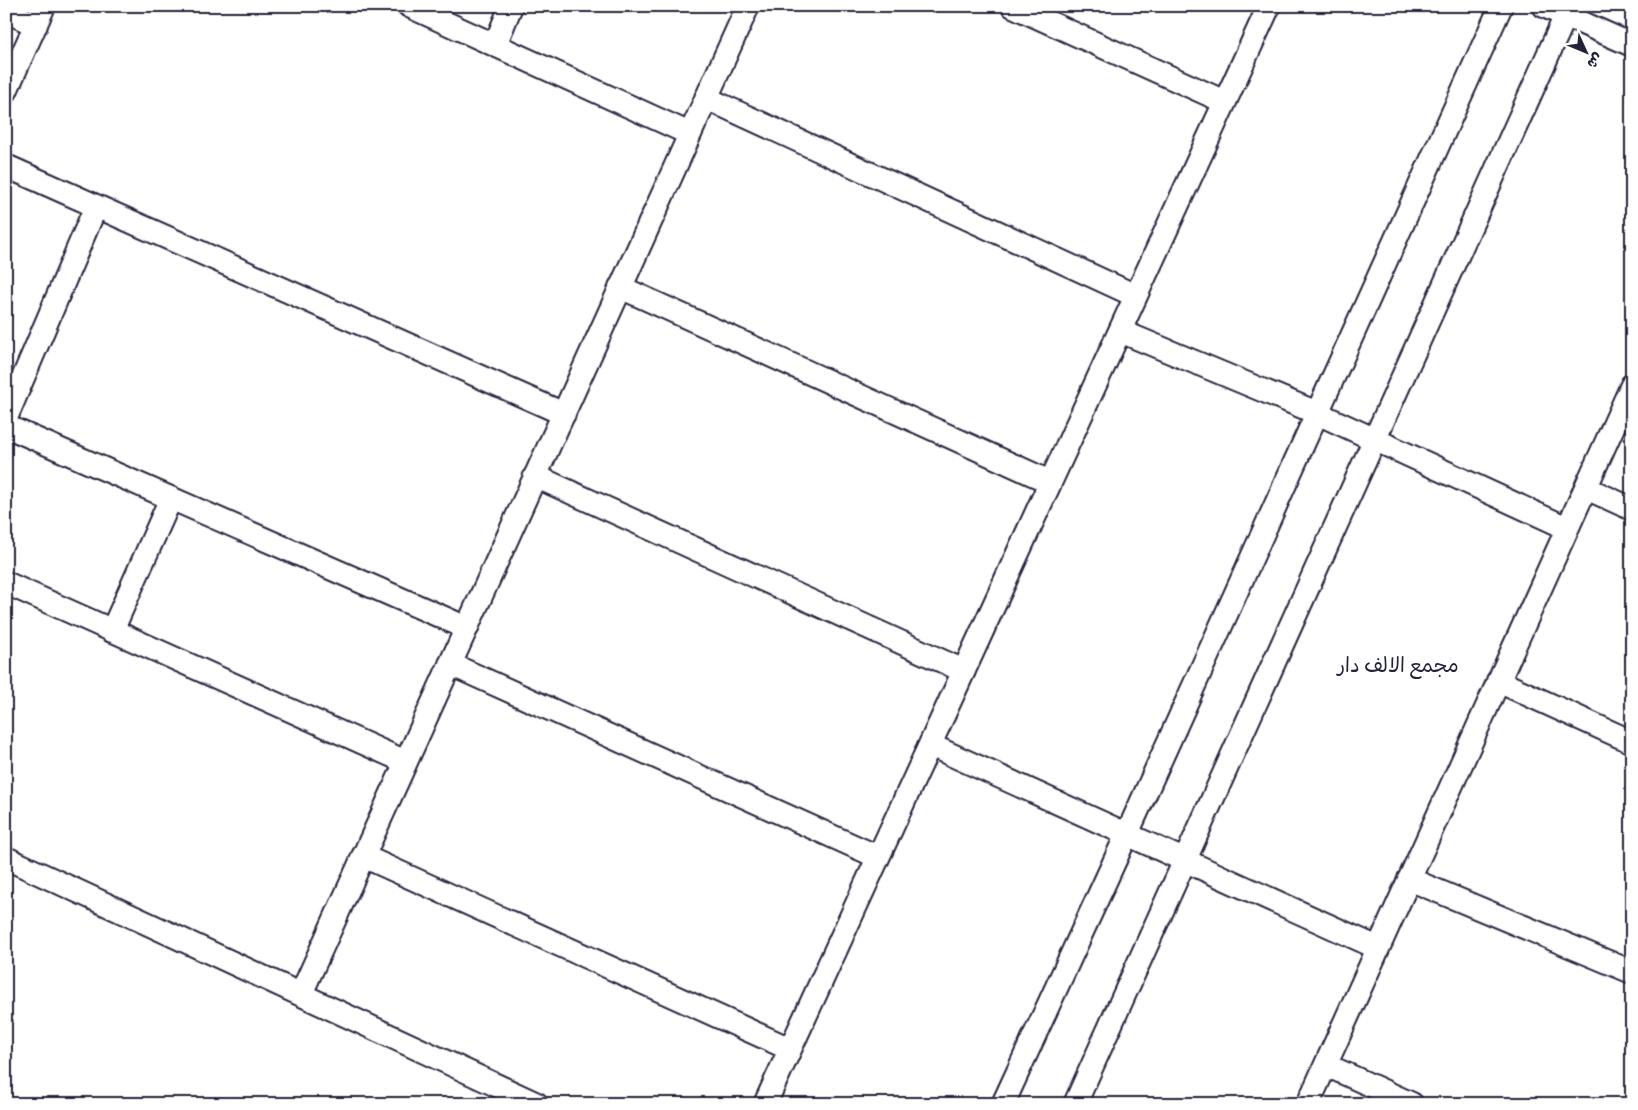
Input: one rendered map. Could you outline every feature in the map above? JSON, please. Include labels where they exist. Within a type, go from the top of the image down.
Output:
[{"type":"street","points":[[409,6],[690,134]]},
{"type":"street","points":[[494,45],[511,6]]},
{"type":"street","points":[[301,994],[748,6]]},
{"type":"street","points":[[1013,6],[1225,102]]},
{"type":"street","points":[[765,1104],[1269,6]]},
{"type":"street","points":[[1003,1104],[1501,6]]},
{"type":"street","points":[[1544,6],[1568,11],[1632,45]]},
{"type":"street","points":[[6,11],[40,16],[6,91]]},
{"type":"street","points":[[1075,1104],[1568,11]]},
{"type":"street","points":[[706,98],[1136,296]]},
{"type":"street","points":[[6,166],[564,414]]},
{"type":"street","points":[[6,418],[96,206]]},
{"type":"street","points":[[620,288],[1050,482]]},
{"type":"street","points":[[1120,331],[1317,413],[1567,528]]},
{"type":"street","points":[[1308,1104],[1632,385]]},
{"type":"street","points":[[6,426],[467,628]]},
{"type":"street","points":[[535,476],[964,671]]},
{"type":"street","points":[[1586,488],[1632,509]]},
{"type":"street","points":[[112,630],[171,498]]},
{"type":"street","points":[[6,583],[406,762]]},
{"type":"street","points":[[450,664],[878,857]]},
{"type":"street","points":[[1498,681],[1632,742]]},
{"type":"street","points":[[930,745],[1378,948]]},
{"type":"street","points":[[363,856],[790,1049]]},
{"type":"street","points":[[6,858],[537,1104]]},
{"type":"street","points":[[1410,879],[1632,972]]},
{"type":"street","points":[[1326,1065],[1412,1104]]},
{"type":"district","name":"مجمع الالف دار","points":[[1398,665]]}]
